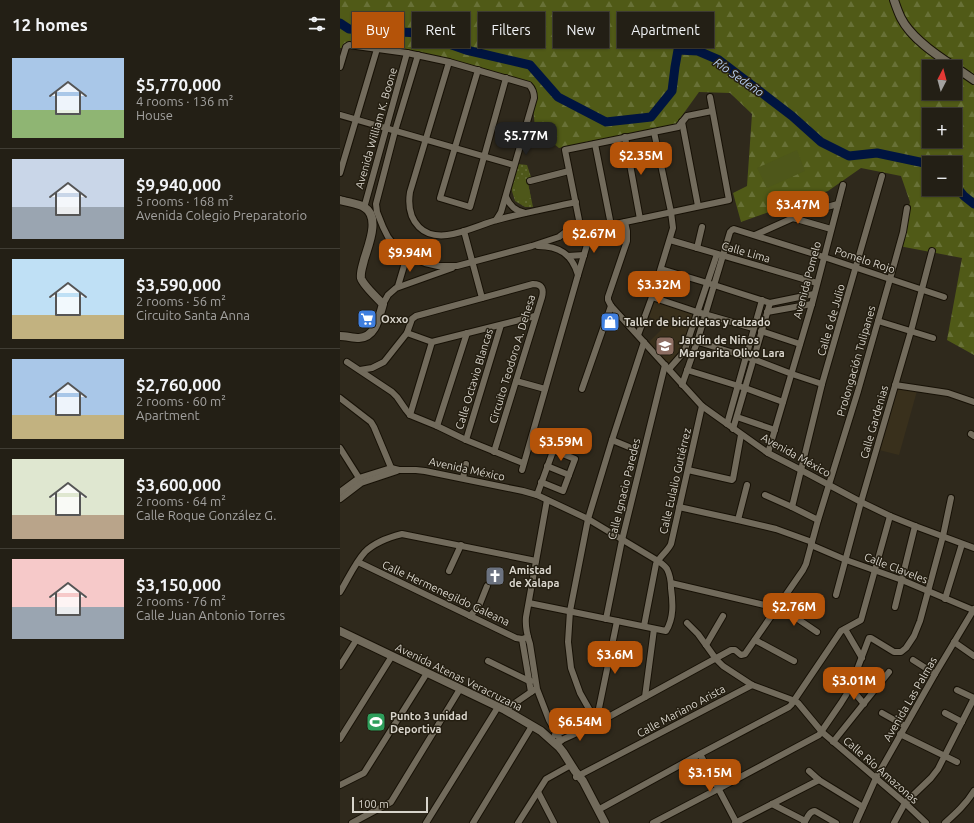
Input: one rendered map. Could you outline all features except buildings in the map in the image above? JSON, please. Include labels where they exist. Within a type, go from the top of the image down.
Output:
[{"type":"main road","points":[[894,0],[901,18],[908,29],[929,49],[945,60]]},
{"type":"main road","points":[[962,72],[974,80]]},
{"type":"main road","points":[[340,200],[364,208],[372,217],[372,231],[361,276],[363,282],[383,304],[372,333],[358,338],[340,336]]},
{"type":"main road","name":"Avenida Atenas Veracruzana","points":[[340,631],[502,709],[558,742],[575,772],[583,781],[605,823]]},
{"type":"main road","name":"Avenida Atenas Veracruzana","points":[[575,772],[579,784],[599,823]]},
{"type":"street","points":[[340,66],[347,46],[377,49],[418,55],[448,62],[506,78],[532,87],[534,91],[534,98],[506,197],[501,212],[496,220]]},
{"type":"street","points":[[340,173],[377,49]]},
{"type":"street","name":"Avenida William K. Boone","points":[[364,208],[407,53]]},
{"type":"street","name":"Avenida William K. Boone","points":[[376,208],[395,131],[418,55]]},
{"type":"street","points":[[448,62],[410,192],[409,208],[415,223],[428,233],[444,236],[496,220],[576,202]]},
{"type":"street","points":[[478,70],[440,198],[470,207],[506,78]]},
{"type":"street","points":[[383,304],[391,292],[398,286],[457,266],[532,246],[559,237],[568,231],[610,225],[729,200],[710,97]]},
{"type":"street","points":[[581,230],[565,150],[678,127],[687,116],[712,111]]},
{"type":"street","points":[[340,115],[514,165]]},
{"type":"street","points":[[682,122],[698,206]]},
{"type":"street","points":[[638,336],[652,297],[673,228],[654,132]]},
{"type":"street","points":[[624,137],[640,219]]},
{"type":"street","points":[[595,144],[610,225]]},
{"type":"street","points":[[530,180],[569,172]]},
{"type":"street","name":"Calle 6 de Julio","points":[[792,507],[822,384],[882,176]]},
{"type":"street","name":"Avenida Pomelo","points":[[768,453],[812,304],[843,185]]},
{"type":"street","points":[[506,197],[508,202],[516,210],[526,213]]},
{"type":"street","points":[[755,235],[804,212],[838,204]]},
{"type":"street","points":[[364,208],[376,208],[388,237],[394,245],[407,256],[438,266],[457,266]]},
{"type":"street","name":"Prolongación Tulipanes","points":[[716,659],[733,650],[743,655],[745,654],[805,567],[901,242],[908,208]]},
{"type":"street","points":[[793,218],[831,229]]},
{"type":"street","name":"Avenida México","points":[[625,222],[627,241],[608,300],[611,306],[702,406],[768,453],[861,502],[890,516],[974,548]]},
{"type":"street","points":[[372,231],[383,227]]},
{"type":"street","points":[[697,248],[702,227]]},
{"type":"street","points":[[347,362],[392,392],[410,415],[438,426],[522,466],[592,228]]},
{"type":"street","name":"Pomelo Rojo","points":[[723,256],[730,232],[734,229],[944,297]]},
{"type":"street","points":[[464,231],[482,298]]},
{"type":"street","points":[[559,237],[559,249]]},
{"type":"street","name":"Calle Lima","points":[[670,240],[817,283]]},
{"type":"street","points":[[532,246],[559,249],[574,263],[578,275]]},
{"type":"street","name":"Calle Gardenias","points":[[836,595],[861,502],[911,331],[932,251]]},
{"type":"street","points":[[667,367],[684,352],[716,254]]},
{"type":"street","points":[[568,256],[584,255]]},
{"type":"street","points":[[398,286],[407,256]]},
{"type":"street","points":[[682,384],[697,342],[723,256]]},
{"type":"street","points":[[661,269],[770,302],[814,294]]},
{"type":"street","name":"Circuito Teodoro A. Dehesa","points":[[360,370],[379,366],[384,362],[407,333],[412,319],[416,316],[533,284],[541,285],[543,292],[494,452]]},
{"type":"street","points":[[652,297],[697,312],[754,328]]},
{"type":"street","points":[[727,424],[762,300]]},
{"type":"street","points":[[733,428],[752,359],[770,302]]},
{"type":"street","points":[[767,312],[812,304]]},
{"type":"street","points":[[582,389],[611,306]]},
{"type":"street","points":[[407,333],[432,342],[535,316]]},
{"type":"street","points":[[878,321],[933,338]]},
{"type":"street","name":"Calle Octavio Blancas","points":[[466,440],[501,325]]},
{"type":"street","points":[[761,331],[800,344]]},
{"type":"street","points":[[438,426],[467,333]]},
{"type":"street","points":[[689,339],[752,359],[822,384]]},
{"type":"street","points":[[410,415],[432,342]]},
{"type":"street","points":[[595,720],[580,693],[571,668],[568,642],[570,612],[588,519],[644,342]]},
{"type":"street","name":"Calle Ignacio Paredes","points":[[606,619],[622,540],[667,367]]},
{"type":"street","points":[[688,370],[783,402]]},
{"type":"street","points":[[516,381],[545,389]]},
{"type":"street","points":[[895,385],[948,393],[974,402]]},
{"type":"street","points":[[340,398],[371,422],[395,470]]},
{"type":"street","name":"Calle Eulalio Gutiérrez","points":[[644,626],[658,561],[671,544],[702,406]]},
{"type":"street","points":[[737,417],[775,430]]},
{"type":"street","points":[[688,470],[732,480],[741,435]]},
{"type":"street","points":[[612,440],[630,447]]},
{"type":"street","points":[[537,495],[556,443]]},
{"type":"street","points":[[340,448],[359,478]]},
{"type":"street","points":[[541,482],[563,491],[575,459],[553,450]]},
{"type":"street","points":[[463,478],[466,464]]},
{"type":"street","points":[[547,466],[569,475]]},
{"type":"street","name":"Avenida México","points":[[340,492],[359,478],[395,470],[421,470],[523,491],[537,495],[588,519],[658,561]]},
{"type":"street","name":"Avenida México","points":[[340,499],[361,483],[395,470]]},
{"type":"street","points":[[738,520],[747,485]]},
{"type":"street","points":[[765,495],[818,520]]},
{"type":"street","points":[[653,823],[822,732],[842,703],[850,687],[869,638],[894,652],[901,652],[906,648],[917,628],[929,591],[951,498]]},
{"type":"street","points":[[531,692],[525,626],[547,500]]},
{"type":"street","name":"Calle Claveles","points":[[679,507],[780,531],[846,560],[876,570],[945,599],[974,609]]},
{"type":"street","points":[[598,810],[789,707],[841,631],[861,620],[890,516]]},
{"type":"street","points":[[895,607],[915,526]]},
{"type":"street","points":[[340,592],[365,552],[377,543],[402,534],[536,561]]},
{"type":"street","points":[[945,599],[962,544]]},
{"type":"street","points":[[449,571],[461,545]]},
{"type":"street","points":[[529,603],[666,631],[670,624],[673,606],[671,583],[667,569],[658,561]]},
{"type":"street","name":"Calle Hermenegildo Galeana","points":[[358,562],[516,638],[525,638]]},
{"type":"street","points":[[671,583],[786,611],[817,632]]},
{"type":"street","points":[[470,616],[478,606],[486,586]]},
{"type":"street","name":"Avenida Las Palmas","points":[[856,823],[876,778],[900,734],[974,609]]},
{"type":"street","points":[[706,645],[723,616]]},
{"type":"street","points":[[525,638],[530,644],[537,689],[546,713],[557,734],[558,742],[592,726],[595,720],[598,713],[617,621]]},
{"type":"street","points":[[687,623],[698,634],[716,659],[723,666],[752,685],[794,701]]},
{"type":"street","points":[[645,697],[654,629]]},
{"type":"street","points":[[845,629],[862,658]]},
{"type":"street","points":[[340,666],[357,639]]},
{"type":"street","points":[[755,640],[794,661]]},
{"type":"street","points":[[954,642],[974,656]]},
{"type":"street","points":[[340,739],[392,656]]},
{"type":"street","points":[[549,737],[595,720],[645,697],[716,659]]},
{"type":"street","points":[[913,660],[935,674]]},
{"type":"street","points":[[488,661],[529,681],[536,680]]},
{"type":"street","points":[[833,742],[889,672]]},
{"type":"street","points":[[340,785],[364,773],[427,673]]},
{"type":"street","name":"Calle Mariano Arista","points":[[518,823],[546,779],[575,772],[752,685]]},
{"type":"street","points":[[850,687],[864,704]]},
{"type":"street","points":[[352,823],[391,802],[460,689]]},
{"type":"street","points":[[426,823],[502,709],[537,689]]},
{"type":"street","points":[[894,823],[905,803],[935,774],[974,700],[958,690]]},
{"type":"street","name":"Calle Río Amazonas","points":[[794,701],[801,706],[822,732],[905,803],[926,823]]},
{"type":"street","points":[[882,713],[905,726]]},
{"type":"street","points":[[945,713],[962,722]]},
{"type":"street","points":[[473,823],[532,726]]},
{"type":"street","points":[[900,734],[957,762]]},
{"type":"street","points":[[700,754],[736,823],[819,780]]},
{"type":"street","points":[[809,771],[819,780],[863,807]]},
{"type":"street","points":[[945,823],[961,809],[974,791]]},
{"type":"street","points":[[538,792],[554,823]]},
{"type":"street","points":[[772,804],[804,822],[811,812],[815,811],[836,823]]},
{"type":"shaded area","points":[[654,300],[693,313],[682,349],[667,365],[647,344],[662,329],[648,315]]},
{"type":"shaded area","points":[[897,389],[917,391],[899,455],[879,450]]},
{"type":"green space","points":[[340,0],[974,0],[974,355],[947,340],[962,258],[899,246],[910,202],[901,176],[861,168],[828,191],[741,222],[733,193],[747,186],[752,114],[730,93],[699,92],[676,124],[559,148],[535,129],[533,105],[534,88],[401,50],[340,48]]},
{"type":"green space","points":[[797,150],[805,171],[767,188],[757,168]]},
{"type":"green space","points":[[518,164],[527,165],[531,177],[527,179],[533,207],[525,207],[515,201],[511,188]]},
{"type":"green space","points":[[527,179],[531,198],[518,201],[514,182]]},
{"type":"waterway","name":"Río Sedeño","points":[[340,23],[349,29],[418,33],[466,50],[530,65],[558,97],[606,122],[651,117],[672,91],[678,50],[698,51],[719,60],[792,116],[821,142],[849,156],[877,153],[922,163]]},
{"type":"waterway","name":"Río Sedeño","points":[[962,194],[974,204]]},
{"type":"place","name":"Oxxo","points":[[367,319]]},
{"type":"place","name":"Taller de bicicletas y calzado","points":[[610,322]]},
{"type":"place","name":"Jardín de Niños Margarita Olivo Lara","points":[[665,346]]},
{"type":"place","name":"Amistad de Xalapa","points":[[495,576]]},
{"type":"place","name":"Punto 3 unidad Deportiva","points":[[376,722]]}]
